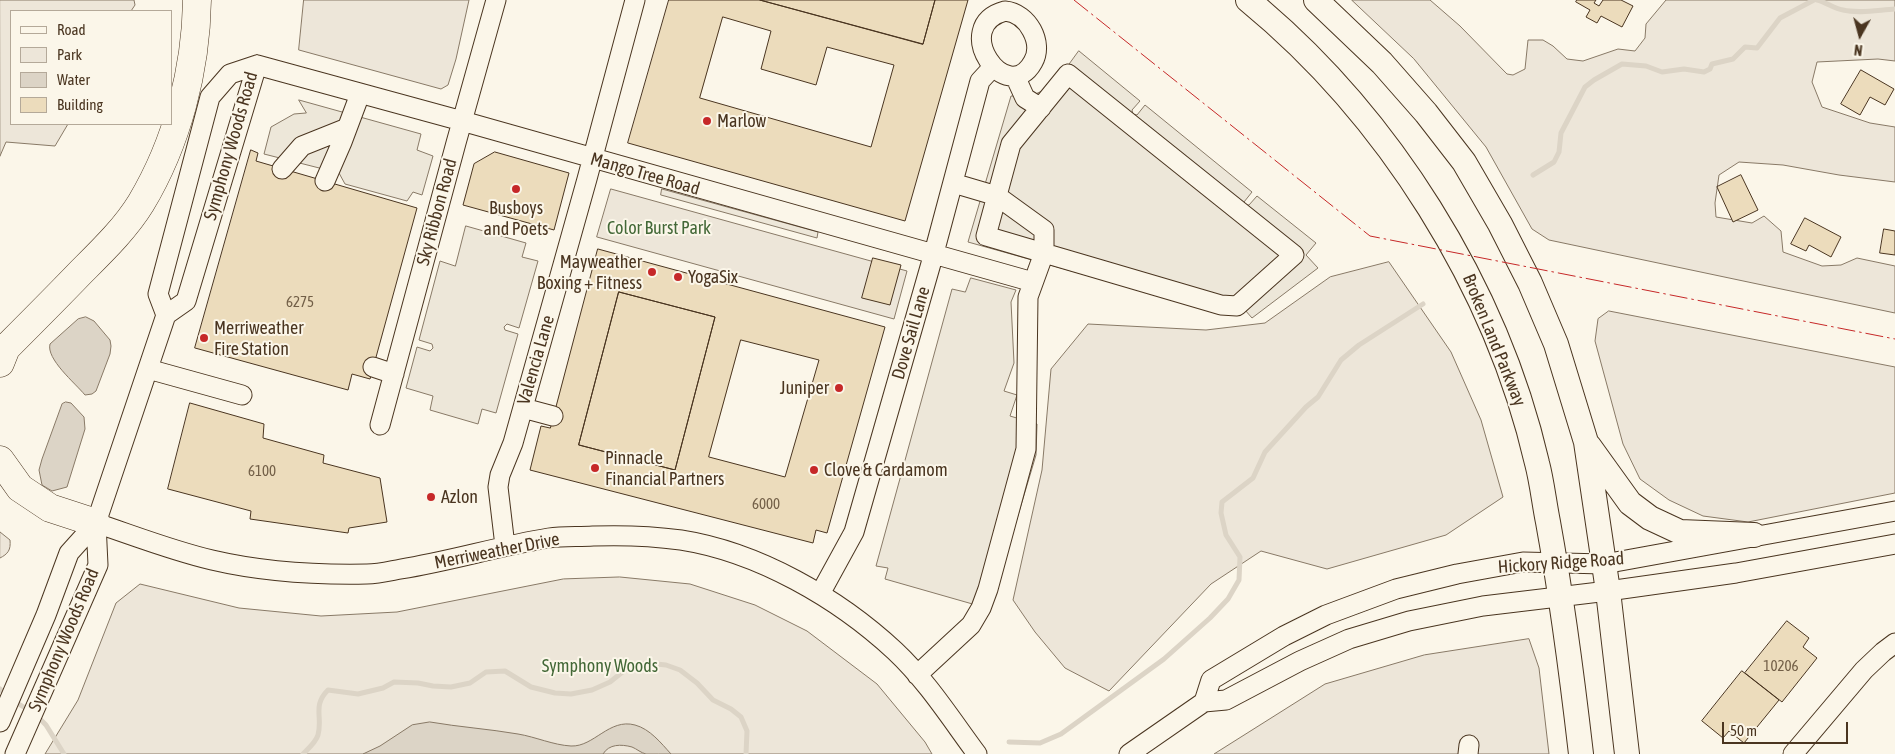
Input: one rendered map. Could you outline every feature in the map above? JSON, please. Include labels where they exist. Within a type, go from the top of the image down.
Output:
[{"type":"highway","points":[[0,362],[6,348],[110,243],[140,204],[163,160],[176,129],[187,82],[197,24],[197,0]]},
{"type":"highway","points":[[0,460],[20,488],[50,508],[96,523]]},
{"type":"main road","name":"Broken Land Parkway","points":[[1248,0],[1310,56],[1386,145],[1461,260],[1486,311],[1508,365],[1524,413],[1537,463],[1562,596],[1581,754]]},
{"type":"main road","points":[[1316,0],[1382,63],[1426,113],[1464,162],[1500,224],[1530,283],[1556,344],[1586,442],[1608,591],[1627,754]]},
{"type":"main road","points":[[1586,442],[1630,503],[1650,518],[1680,532],[1754,535]]},
{"type":"street","name":"Sky Ribbon Road","points":[[380,425],[496,0]]},
{"type":"street","name":"Valencia Lane","points":[[505,546],[498,487],[500,475],[513,443],[523,408],[593,159],[635,0]]},
{"type":"street","points":[[1005,11],[1013,12],[1027,21],[1031,29],[1036,51],[1035,59],[1030,67],[1024,73],[1015,76],[1007,76],[992,68],[981,40],[982,32],[990,18],[1005,11]]},
{"type":"street","name":"Mango Tree Road","points":[[257,66],[462,121],[1033,282]]},
{"type":"street","name":"Symphony Woods Road","points":[[166,315],[158,294],[210,96],[230,74],[257,66]]},
{"type":"street","name":"Symphony Woods Road","points":[[16,754],[98,565],[96,523],[166,315],[186,301],[257,66]]},
{"type":"street","name":"Dove Sail Lane","points":[[820,594],[854,532],[934,254],[980,81],[992,68]]},
{"type":"street","points":[[1068,74],[1294,255],[1237,306],[1221,305],[986,236],[1011,144],[1040,108],[1068,74]]},
{"type":"street","points":[[1015,76],[1025,98],[1040,108]]},
{"type":"street","points":[[325,181],[360,94]]},
{"type":"street","points":[[282,169],[302,146],[347,128]]},
{"type":"street","points":[[917,675],[971,624],[981,608],[988,590],[1026,449],[1026,315],[1028,297],[1044,254],[1044,230],[997,196],[953,183]]},
{"type":"street","points":[[373,367],[394,374]]},
{"type":"street","points":[[148,369],[242,396]]},
{"type":"street","points":[[523,408],[553,416]]},
{"type":"street","name":"Hickory Ridge Road","points":[[1204,702],[1210,680],[1284,636],[1326,616],[1396,589],[1457,574],[1523,562],[1604,564],[1754,535],[1895,511]]},
{"type":"street","name":"Symphony Woods Road","points":[[1,719],[46,615],[69,553],[96,523]]},
{"type":"street","name":"Merriweather Drive","points":[[96,523],[184,553],[212,560],[272,571],[322,574],[370,574],[424,566],[505,546],[552,538],[608,536],[680,540],[714,548],[784,575],[820,594],[867,627],[896,652],[917,675],[977,754]]},
{"type":"street","name":"Hickory Ridge Road","points":[[1129,754],[1204,702],[1226,700],[1300,661],[1349,638],[1409,621],[1483,606],[1736,573],[1895,544]]},
{"type":"street","points":[[1793,754],[1864,670],[1895,643]]},
{"type":"green space","points":[[0,0],[134,0],[135,5],[132,10],[10,10],[10,125],[67,125],[55,146],[6,142],[0,156]]},
{"type":"green space","points":[[304,0],[469,0],[456,59],[448,85],[441,89],[299,50]]},
{"type":"green space","points":[[1352,0],[1430,0],[1460,26],[1507,74],[1513,75],[1525,69],[1528,40],[1543,40],[1553,46],[1567,59],[1583,61],[1618,49],[1635,51],[1645,38],[1646,24],[1666,0],[1895,0],[1895,61],[1878,59],[1817,62],[1812,82],[1822,107],[1870,123],[1895,127],[1895,182],[1783,165],[1739,162],[1719,175],[1715,203],[1716,217],[1752,223],[1764,216],[1781,231],[1783,252],[1822,266],[1841,265],[1857,258],[1895,266],[1895,313],[1549,240],[1532,229],[1486,147],[1414,59]]},
{"type":"green space","name":"Color Burst Park","points":[[611,189],[907,271],[894,319],[597,237]]},
{"type":"green space","points":[[1389,262],[1451,352],[1481,420],[1503,497],[1446,535],[1327,569],[1261,551],[1211,584],[1109,691],[1065,668],[1035,632],[1013,600],[1042,470],[1051,369],[1088,324],[1206,330],[1265,323],[1330,277]]},
{"type":"green space","points":[[1609,311],[1895,367],[1895,493],[1748,522],[1703,516],[1669,500],[1640,479],[1623,444],[1595,341],[1598,319]]},
{"type":"green space","points":[[0,532],[10,540],[10,546],[5,555],[0,558]]},
{"type":"green space","name":"Symphony Woods","points":[[620,577],[690,584],[755,605],[807,631],[877,684],[925,742],[932,754],[45,754],[78,700],[116,603],[140,584],[239,608],[321,616],[397,612],[563,579]]},
{"type":"green space","points":[[1529,639],[1539,668],[1549,754],[1214,754],[1325,684],[1424,655]]},
{"type":"shaded area","points":[[1079,51],[1140,101],[1132,110],[1133,114],[1137,115],[1145,105],[1252,192],[1244,202],[1245,205],[1249,205],[1257,196],[1316,243],[1306,255],[1318,268],[1252,318],[1245,310],[1225,314],[968,242],[1011,96],[1031,96],[1053,86]]},
{"type":"shaded area","points":[[299,100],[421,134],[417,150],[433,156],[422,195],[413,192],[407,201],[345,184],[339,173],[264,154],[271,127],[294,114],[306,113]]},
{"type":"shaded area","points":[[662,189],[818,232],[817,238],[661,195]]},
{"type":"shaded area","points":[[466,226],[526,243],[522,257],[538,261],[519,328],[507,324],[504,327],[505,330],[518,334],[496,413],[482,409],[478,424],[430,410],[433,396],[406,388],[417,347],[430,351],[433,348],[432,344],[419,340],[440,261],[455,266]]},
{"type":"shaded area","points":[[971,278],[1016,290],[1011,302],[1014,363],[1004,391],[1017,395],[1010,416],[1037,424],[1036,455],[990,609],[885,579],[888,568],[876,566],[952,289],[965,292]]},
{"type":"water","points":[[86,317],[94,321],[110,340],[111,346],[110,354],[96,391],[85,395],[68,378],[52,357],[50,344],[78,319]]},
{"type":"water","points":[[66,402],[71,403],[84,417],[85,429],[67,487],[52,491],[42,485],[39,470],[62,404]]},
{"type":"water","points":[[430,722],[518,734],[571,746],[587,742],[617,725],[635,725],[650,733],[671,754],[646,754],[632,747],[620,745],[609,748],[603,754],[363,754],[380,746],[412,725]]},
{"type":"building","name":"Marlow","points":[[669,0],[760,0],[923,44],[935,0],[968,0],[905,221],[628,143]],"holes":[[[723,17],[771,31],[761,69],[816,85],[827,47],[894,65],[871,147],[700,98]]]},
{"type":"building","points":[[760,0],[935,0],[923,44]]},
{"type":"building","points":[[1577,0],[1596,0],[1594,3],[1599,6],[1603,0],[1621,0],[1633,6],[1622,27],[1601,16],[1597,23],[1586,17],[1590,10],[1576,2]]},
{"type":"building","points":[[1861,70],[1894,89],[1885,105],[1870,97],[1860,115],[1841,104]]},
{"type":"building","points":[[251,150],[258,153],[256,161],[417,208],[370,379],[352,374],[348,390],[195,348]]},
{"type":"building","name":"Busboys and Poets","points":[[495,152],[569,173],[554,230],[463,205],[474,164]]},
{"type":"building","points":[[1741,175],[1758,210],[1733,222],[1717,187]]},
{"type":"building","points":[[1805,218],[1841,237],[1831,257],[1809,245],[1806,251],[1791,244]]},
{"type":"building","points":[[1884,229],[1895,231],[1895,255],[1880,253]]},
{"type":"building","name":"Juniper","points":[[598,249],[885,327],[827,533],[816,530],[813,543],[530,470],[541,426],[550,428]],"holes":[[[619,292],[715,317],[675,470],[579,445]],[[741,340],[819,360],[785,477],[709,457]]]},
{"type":"building","points":[[873,258],[901,265],[890,305],[862,298]]},
{"type":"building","points":[[619,292],[715,317],[675,470],[579,445]]},
{"type":"building","points":[[190,403],[264,424],[263,438],[324,455],[323,463],[380,478],[387,522],[349,528],[348,533],[250,519],[251,511],[168,489]]},
{"type":"building","points":[[1787,621],[1809,638],[1803,647],[1817,658],[1782,702],[1745,673]]},
{"type":"building","points":[[1742,671],[1779,700],[1744,743],[1729,731],[1723,738],[1702,721]]},
{"type":"waterway","points":[[1533,175],[1554,162],[1559,152],[1561,133],[1585,87],[1594,80],[1622,64],[1646,66],[1662,72],[1684,69],[1704,72],[1710,69],[1712,64],[1733,59],[1745,47],[1757,48],[1780,18],[1814,0]]},
{"type":"waterway","points":[[1817,0],[1849,11],[1862,12],[1895,9]]},
{"type":"waterway","points":[[1009,742],[1040,743],[1061,734],[1164,659],[1210,618],[1228,599],[1239,580],[1240,557],[1226,535],[1221,513],[1222,502],[1253,478],[1265,452],[1306,407],[1318,397],[1341,360],[1359,345],[1423,304]]},
{"type":"waterway","points":[[303,754],[317,738],[320,701],[328,690],[358,694],[383,688],[394,682],[451,687],[470,683],[486,672],[505,671],[531,687],[555,693],[571,694],[592,690],[610,682],[630,666],[646,663],[666,665],[680,670],[697,683],[713,700],[731,709],[741,717],[747,731],[746,754]]},
{"type":"waterway","points":[[0,689],[7,696]]},
{"type":"waterway","points":[[14,701],[30,711]]},
{"type":"waterway","points":[[37,716],[46,725],[64,754]]},
{"type":"power","points":[[1074,0],[1370,236],[1895,339]]},
{"type":"place","name":"Marlow","points":[[707,121]]},
{"type":"place","name":"Busboys and Poets","points":[[516,189]]},
{"type":"place","name":"Mayweather Boxing + Fitness","points":[[652,272]]},
{"type":"place","name":"YogaSix","points":[[678,277]]},
{"type":"place","name":"Merriweather Fire Station","points":[[204,338]]},
{"type":"place","name":"Juniper","points":[[839,388]]},
{"type":"place","name":"Pinnacle Financial Partners","points":[[595,468]]},
{"type":"place","name":"Clove & Cardamom","points":[[814,470]]},
{"type":"place","name":"Azlon","points":[[431,497]]}]
